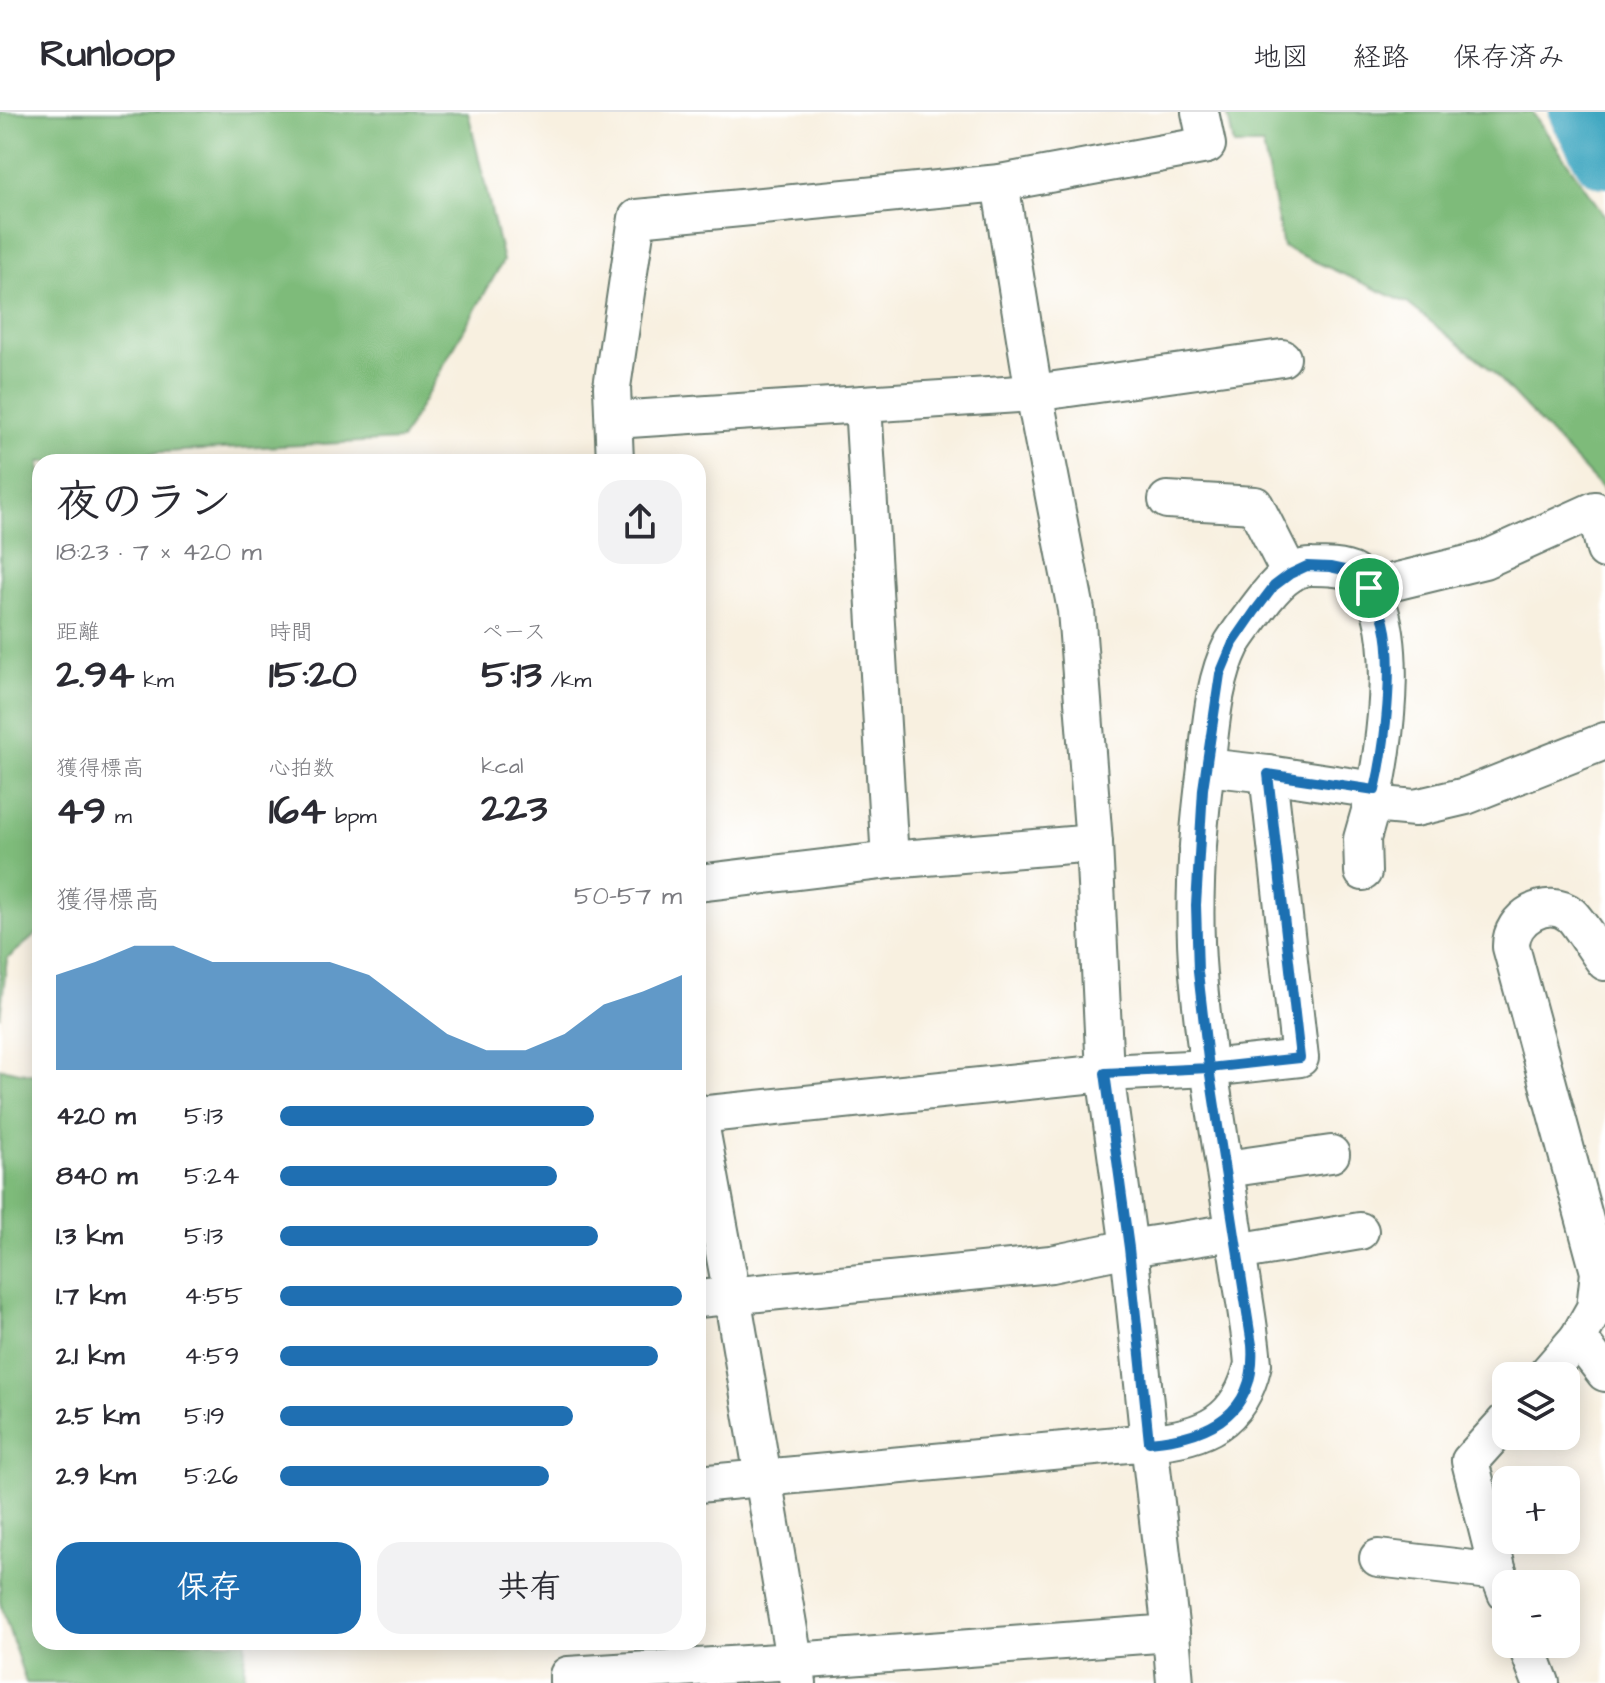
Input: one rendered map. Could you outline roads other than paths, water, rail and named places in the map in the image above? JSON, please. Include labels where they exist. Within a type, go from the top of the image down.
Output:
[{"type":"street","points":[[615,454],[612,387],[637,218],[1000,183],[1207,145],[1200,112]]},
{"type":"street","points":[[1000,183],[1034,393],[1076,610],[1094,843],[1105,1073],[1129,1248],[1175,1683]]},
{"type":"street","points":[[614,420],[1034,393],[1282,358]]},
{"type":"street","points":[[863,404],[890,860]]},
{"type":"street","points":[[1167,500],[1255,505],[1290,574]]},
{"type":"street","points":[[1369,588],[1484,560],[1595,510],[1605,550]]},
{"type":"street","points":[[706,1483],[1183,1439],[1226,1417],[1242,1400],[1253,1364],[1209,1068],[1198,972],[1196,905],[1206,767],[1220,674],[1233,643],[1274,586],[1307,566],[1353,572],[1369,588],[1384,623],[1388,672],[1386,713],[1373,797],[1362,839],[1363,872]]},
{"type":"street","points":[[1206,767],[1268,774],[1415,808],[1466,796],[1605,741]]},
{"type":"street","points":[[706,1113],[1105,1073],[1209,1068],[1300,1058],[1268,774]]},
{"type":"street","points":[[706,882],[890,860],[1094,843]]},
{"type":"street","points":[[1557,1362],[1578,1338],[1595,1308],[1599,1272],[1515,962],[1511,936],[1522,918],[1539,909],[1570,914],[1605,962]]},
{"type":"street","points":[[1226,1169],[1331,1154]]},
{"type":"street","points":[[706,1200],[715,1297],[763,1478],[796,1672]]},
{"type":"street","points":[[715,1297],[1051,1264],[1129,1248],[1360,1231]]},
{"type":"street","points":[[1578,1338],[1605,1373]]},
{"type":"street","points":[[1492,1437],[1470,1461],[1499,1570]]},
{"type":"street","points":[[1378,1558],[1492,1581]]},
{"type":"street","points":[[568,1683],[568,1675],[796,1672],[1171,1633]]},
{"type":"street","points":[[1531,1658],[1541,1683]]},
{"type":"waterway","points":[[1581,112],[1605,156]]}]
